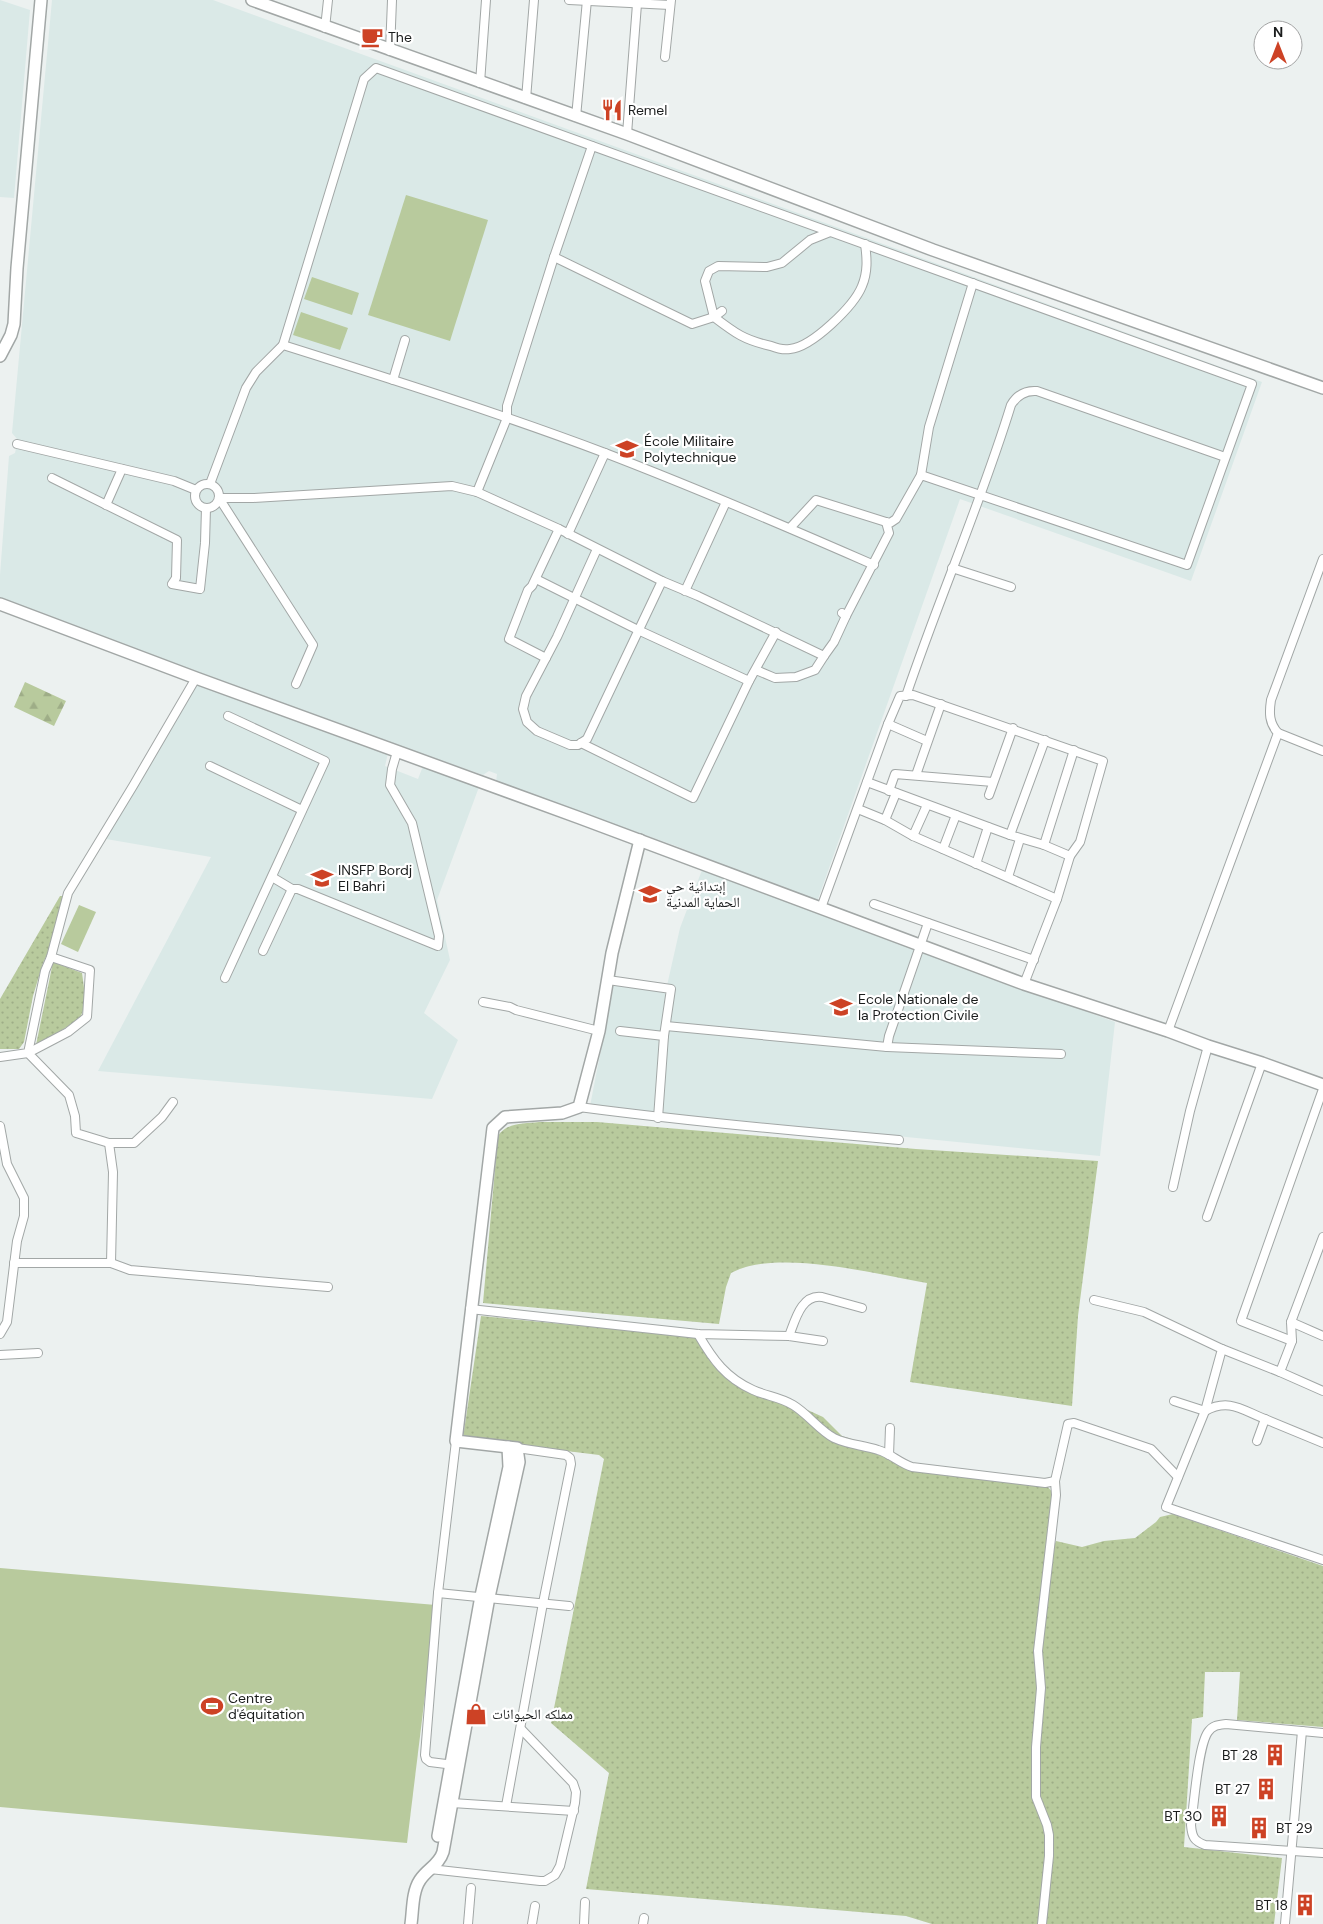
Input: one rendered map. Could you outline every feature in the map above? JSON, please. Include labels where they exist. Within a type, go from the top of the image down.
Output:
[{"type":"main road","points":[[0,356],[11,335],[14,316],[41,0]]},
{"type":"main road","points":[[252,0],[274,4],[325,28],[626,134],[933,250],[1323,388]]},
{"type":"main road","points":[[0,344],[14,301]]},
{"type":"main road","points":[[0,604],[1024,984],[1168,1030],[1323,1087]]},
{"type":"main road","points":[[430,1869],[436,1851],[454,1765],[512,1448],[456,1441],[470,1309],[493,1128],[505,1117],[562,1113],[579,1107],[599,1031],[612,953],[640,840]]},
{"type":"main road","points":[[411,1924],[417,1884],[439,1861],[443,1852],[452,1804],[454,1765]]},
{"type":"street","points":[[325,28],[328,0]]},
{"type":"street","points":[[390,51],[392,0]]},
{"type":"street","points":[[480,83],[486,0]]},
{"type":"street","points":[[526,99],[534,0]]},
{"type":"street","points":[[569,0],[637,4],[670,3],[665,57]]},
{"type":"street","points":[[576,117],[587,1]]},
{"type":"street","points":[[626,134],[637,4]]},
{"type":"street","points":[[210,484],[246,388],[256,372],[282,345],[364,79],[376,68],[1252,384],[1187,565],[921,475]]},
{"type":"street","points":[[477,492],[507,418],[507,406],[554,257],[592,146]]},
{"type":"street","points":[[830,232],[810,240],[799,247],[792,256],[782,263],[767,267],[718,266],[709,271],[705,281],[714,317],[749,341],[790,349],[806,344],[827,329],[848,307],[862,286],[867,260],[865,244]]},
{"type":"street","points":[[554,257],[692,324],[714,317],[722,311]]},
{"type":"street","points":[[790,528],[816,500],[890,523],[896,519],[921,475],[929,426],[973,283]]},
{"type":"street","points":[[392,380],[404,340]]},
{"type":"street","points":[[282,345],[507,418],[605,453],[790,528],[874,565]]},
{"type":"street","points":[[906,696],[980,496],[1011,405],[1020,395],[1028,391],[1041,393],[1225,457]]},
{"type":"street","points":[[17,444],[174,481],[196,490]]},
{"type":"street","points":[[568,534],[605,453]]},
{"type":"street","points":[[106,505],[122,469]]},
{"type":"street","points":[[52,478],[177,540],[176,578],[172,584],[200,588],[205,543],[206,508]]},
{"type":"street","points":[[219,498],[214,507],[202,507],[196,502],[196,490],[202,484],[210,484],[218,489],[219,498],[313,645],[296,684]]},
{"type":"street","points":[[219,498],[253,498],[452,486],[477,492],[824,656]]},
{"type":"street","points":[[685,591],[726,502]]},
{"type":"street","points":[[756,670],[775,678],[796,677],[814,670],[834,642],[844,615],[874,565],[889,533],[886,522]]},
{"type":"street","points":[[546,658],[507,639],[528,590],[536,579],[558,529]]},
{"type":"street","points":[[597,549],[575,599],[523,702],[524,716],[527,722],[537,731],[566,744],[574,745],[581,743],[590,734],[662,581]]},
{"type":"street","points":[[1323,559],[1271,700],[1270,715],[1272,724],[1278,733],[1323,751]]},
{"type":"street","points":[[952,568],[1010,587]]},
{"type":"street","points":[[536,579],[638,630],[750,681]]},
{"type":"street","points":[[581,743],[693,798],[776,632]]},
{"type":"street","points":[[28,1054],[45,971],[51,957],[68,893],[196,678]]},
{"type":"street","points":[[821,908],[900,696],[913,695],[1074,750],[1103,761],[1080,842],[1070,856],[1057,899],[1024,984]]},
{"type":"street","points":[[916,775],[941,704]]},
{"type":"street","points":[[225,978],[325,761],[228,716]]},
{"type":"street","points":[[888,724],[927,741]]},
{"type":"street","points":[[989,795],[1013,728]]},
{"type":"street","points":[[1168,1030],[1278,733]]},
{"type":"street","points":[[1010,836],[1045,740]]},
{"type":"street","points":[[1044,845],[1074,750]]},
{"type":"street","points":[[272,877],[292,889],[298,889],[438,946],[439,936],[412,823],[390,784],[397,752]]},
{"type":"street","points":[[210,766],[302,810]]},
{"type":"street","points":[[885,820],[893,792],[895,774],[993,782]]},
{"type":"street","points":[[867,782],[1010,836],[1044,845],[1070,856]]},
{"type":"street","points":[[913,836],[928,805]]},
{"type":"street","points":[[858,809],[885,820],[913,836],[1057,899]]},
{"type":"street","points":[[943,849],[956,815]]},
{"type":"street","points":[[976,864],[988,827]]},
{"type":"street","points":[[1008,877],[1020,839]]},
{"type":"street","points":[[263,951],[292,889]]},
{"type":"street","points":[[874,904],[1034,960]]},
{"type":"street","points":[[888,1047],[889,1036],[928,923]]},
{"type":"street","points":[[0,1057],[28,1054],[68,1032],[86,1017],[90,970],[51,957]]},
{"type":"street","points":[[608,980],[671,989],[664,1036],[658,1118]]},
{"type":"street","points":[[483,1002],[510,1007],[599,1031]]},
{"type":"street","points":[[666,1026],[888,1047],[1061,1054]]},
{"type":"street","points":[[620,1031],[664,1036]]},
{"type":"street","points":[[1173,1187],[1190,1111],[1208,1046]]},
{"type":"street","points":[[28,1054],[69,1095],[75,1116],[76,1133],[109,1143],[134,1144],[162,1117],[173,1102]]},
{"type":"street","points":[[1207,1218],[1262,1063]]},
{"type":"street","points":[[1292,1341],[1241,1321],[1323,1087]]},
{"type":"street","points":[[579,1107],[658,1118],[899,1140]]},
{"type":"street","points":[[0,1126],[7,1164],[24,1198],[24,1216],[17,1241],[7,1322],[0,1334]]},
{"type":"street","points":[[109,1143],[114,1172],[111,1263]]},
{"type":"street","points":[[1280,1372],[1292,1341],[1291,1322],[1323,1237]]},
{"type":"street","points":[[14,1263],[111,1263],[130,1270],[328,1287]]},
{"type":"street","points":[[789,1336],[804,1302],[810,1298],[822,1297],[862,1308]]},
{"type":"street","points":[[1094,1300],[1144,1312],[1222,1349],[1323,1391]]},
{"type":"street","points":[[470,1309],[698,1334],[789,1336],[823,1340]]},
{"type":"street","points":[[1291,1322],[1323,1336]]},
{"type":"street","points":[[698,1334],[713,1360],[728,1375],[753,1390],[782,1399],[794,1405],[833,1437],[848,1444],[880,1450],[901,1463],[912,1467],[1045,1483],[1055,1481]]},
{"type":"street","points":[[1222,1349],[1205,1411],[1166,1507],[1323,1560]]},
{"type":"street","points":[[0,1355],[38,1353]]},
{"type":"street","points":[[1174,1401],[1205,1411],[1215,1405],[1226,1404],[1323,1443]]},
{"type":"street","points":[[1257,1441],[1265,1419]]},
{"type":"street","points":[[1042,1924],[1049,1856],[1049,1835],[1036,1797],[1036,1747],[1041,1688],[1038,1651],[1056,1495],[1055,1481],[1068,1424],[1074,1423],[1152,1449],[1178,1477]]},
{"type":"street","points":[[889,1455],[890,1428]]},
{"type":"street","points":[[454,1765],[430,1762],[425,1757],[438,1592],[456,1441]]},
{"type":"street","points":[[506,1806],[543,1604],[572,1461],[566,1455],[512,1448]]},
{"type":"street","points":[[438,1592],[568,1606]]},
{"type":"street","points":[[1323,1733],[1226,1724],[1216,1725],[1209,1730],[1202,1749],[1191,1825],[1195,1841],[1205,1845],[1323,1853]]},
{"type":"street","points":[[430,1869],[545,1881],[558,1871],[574,1811],[576,1792],[573,1783],[521,1729]]},
{"type":"street","points":[[1285,1924],[1293,1851],[1302,1732]]},
{"type":"street","points":[[452,1804],[574,1811]]},
{"type":"street","points":[[468,1924],[470,1888]]},
{"type":"street","points":[[584,1924],[586,1902]]},
{"type":"street","points":[[532,1924],[535,1906]]},
{"type":"shaded area","points":[[0,0],[30,10],[14,198],[0,197]]},
{"type":"shaded area","name":"École Militaire Polytechnique","points":[[52,0],[213,0],[1262,382],[1191,581],[960,499],[817,902],[676,846],[496,782],[497,774],[489,771],[483,775],[357,731],[0,599],[0,575],[9,456],[15,453],[17,444],[17,439],[12,433]]},
{"type":"shaded area","name":"INSFP Bordj El Bahri","points":[[197,684],[388,753],[385,766],[418,779],[423,766],[479,787],[437,900],[450,960],[424,1013],[458,1040],[432,1099],[98,1071],[211,857],[106,839]]},
{"type":"shaded area","name":"Ecole Nationale de la Protection Civile","points":[[702,870],[1115,1022],[1100,1156],[590,1106],[614,983],[666,990],[680,928]]},
{"type":"green space","points":[[406,195],[488,220],[450,341],[368,315]]},
{"type":"green space","points":[[312,277],[359,293],[352,315],[304,299]]},
{"type":"green space","points":[[301,312],[348,328],[340,350],[293,335]]},
{"type":"green space","points":[[25,682],[66,701],[54,726],[14,707]]},
{"type":"green space","points":[[60,896],[62,896],[62,901],[33,996],[24,1042],[19,1049],[0,1049],[0,999]]},
{"type":"green space","points":[[79,905],[96,912],[78,952],[61,944]]},
{"type":"green space","points":[[53,962],[82,973],[85,997],[84,1008],[79,1019],[37,1046],[36,1045]]},
{"type":"green space","points":[[539,1122],[597,1122],[916,1149],[1098,1161],[1078,1316],[1072,1406],[910,1382],[927,1283],[854,1269],[827,1265],[774,1263],[750,1266],[731,1273],[726,1287],[719,1324],[483,1303],[498,1136],[502,1131],[511,1126]]},
{"type":"green space","points":[[481,1316],[697,1337],[712,1364],[748,1383],[823,1417],[842,1436],[855,1440],[893,1460],[1047,1486],[1054,1494],[1046,1542],[1044,1570],[1056,1541],[1082,1547],[1104,1541],[1135,1538],[1160,1517],[1173,1514],[1323,1566],[1323,1727],[1237,1720],[1240,1672],[1205,1672],[1203,1717],[1192,1719],[1184,1847],[1282,1858],[1274,1924],[932,1924],[906,1916],[586,1889],[609,1773],[551,1723],[604,1459],[599,1455],[463,1438]]},
{"type":"green space","name":"Centre d'équitation","points":[[0,1568],[436,1605],[407,1843],[0,1807]]},
{"type":"place","name":"The","points":[[372,37]]},
{"type":"place","name":"Remel","points":[[612,110]]},
{"type":"place","name":"École Militaire Polytechnique","points":[[627,449]]},
{"type":"place","name":"INSFP Bordj El Bahri","points":[[322,878]]},
{"type":"place","name":"إبتدائية حي الحماية المدنية","points":[[650,894]]},
{"type":"place","name":"Ecole Nationale de la Protection Civile","points":[[841,1007]]},
{"type":"place","name":"Centre d'équitation","points":[[212,1706]]},
{"type":"place","name":"مملكه الحيوانات","points":[[476,1714]]},
{"type":"place","name":"BT 28","points":[[1275,1755]]},
{"type":"place","name":"BT 27","points":[[1266,1789]]},
{"type":"place","name":"BT 30","points":[[1219,1816]]},
{"type":"place","name":"BT 29","points":[[1259,1828]]},
{"type":"place","name":"BT 18","points":[[1305,1905]]}]
